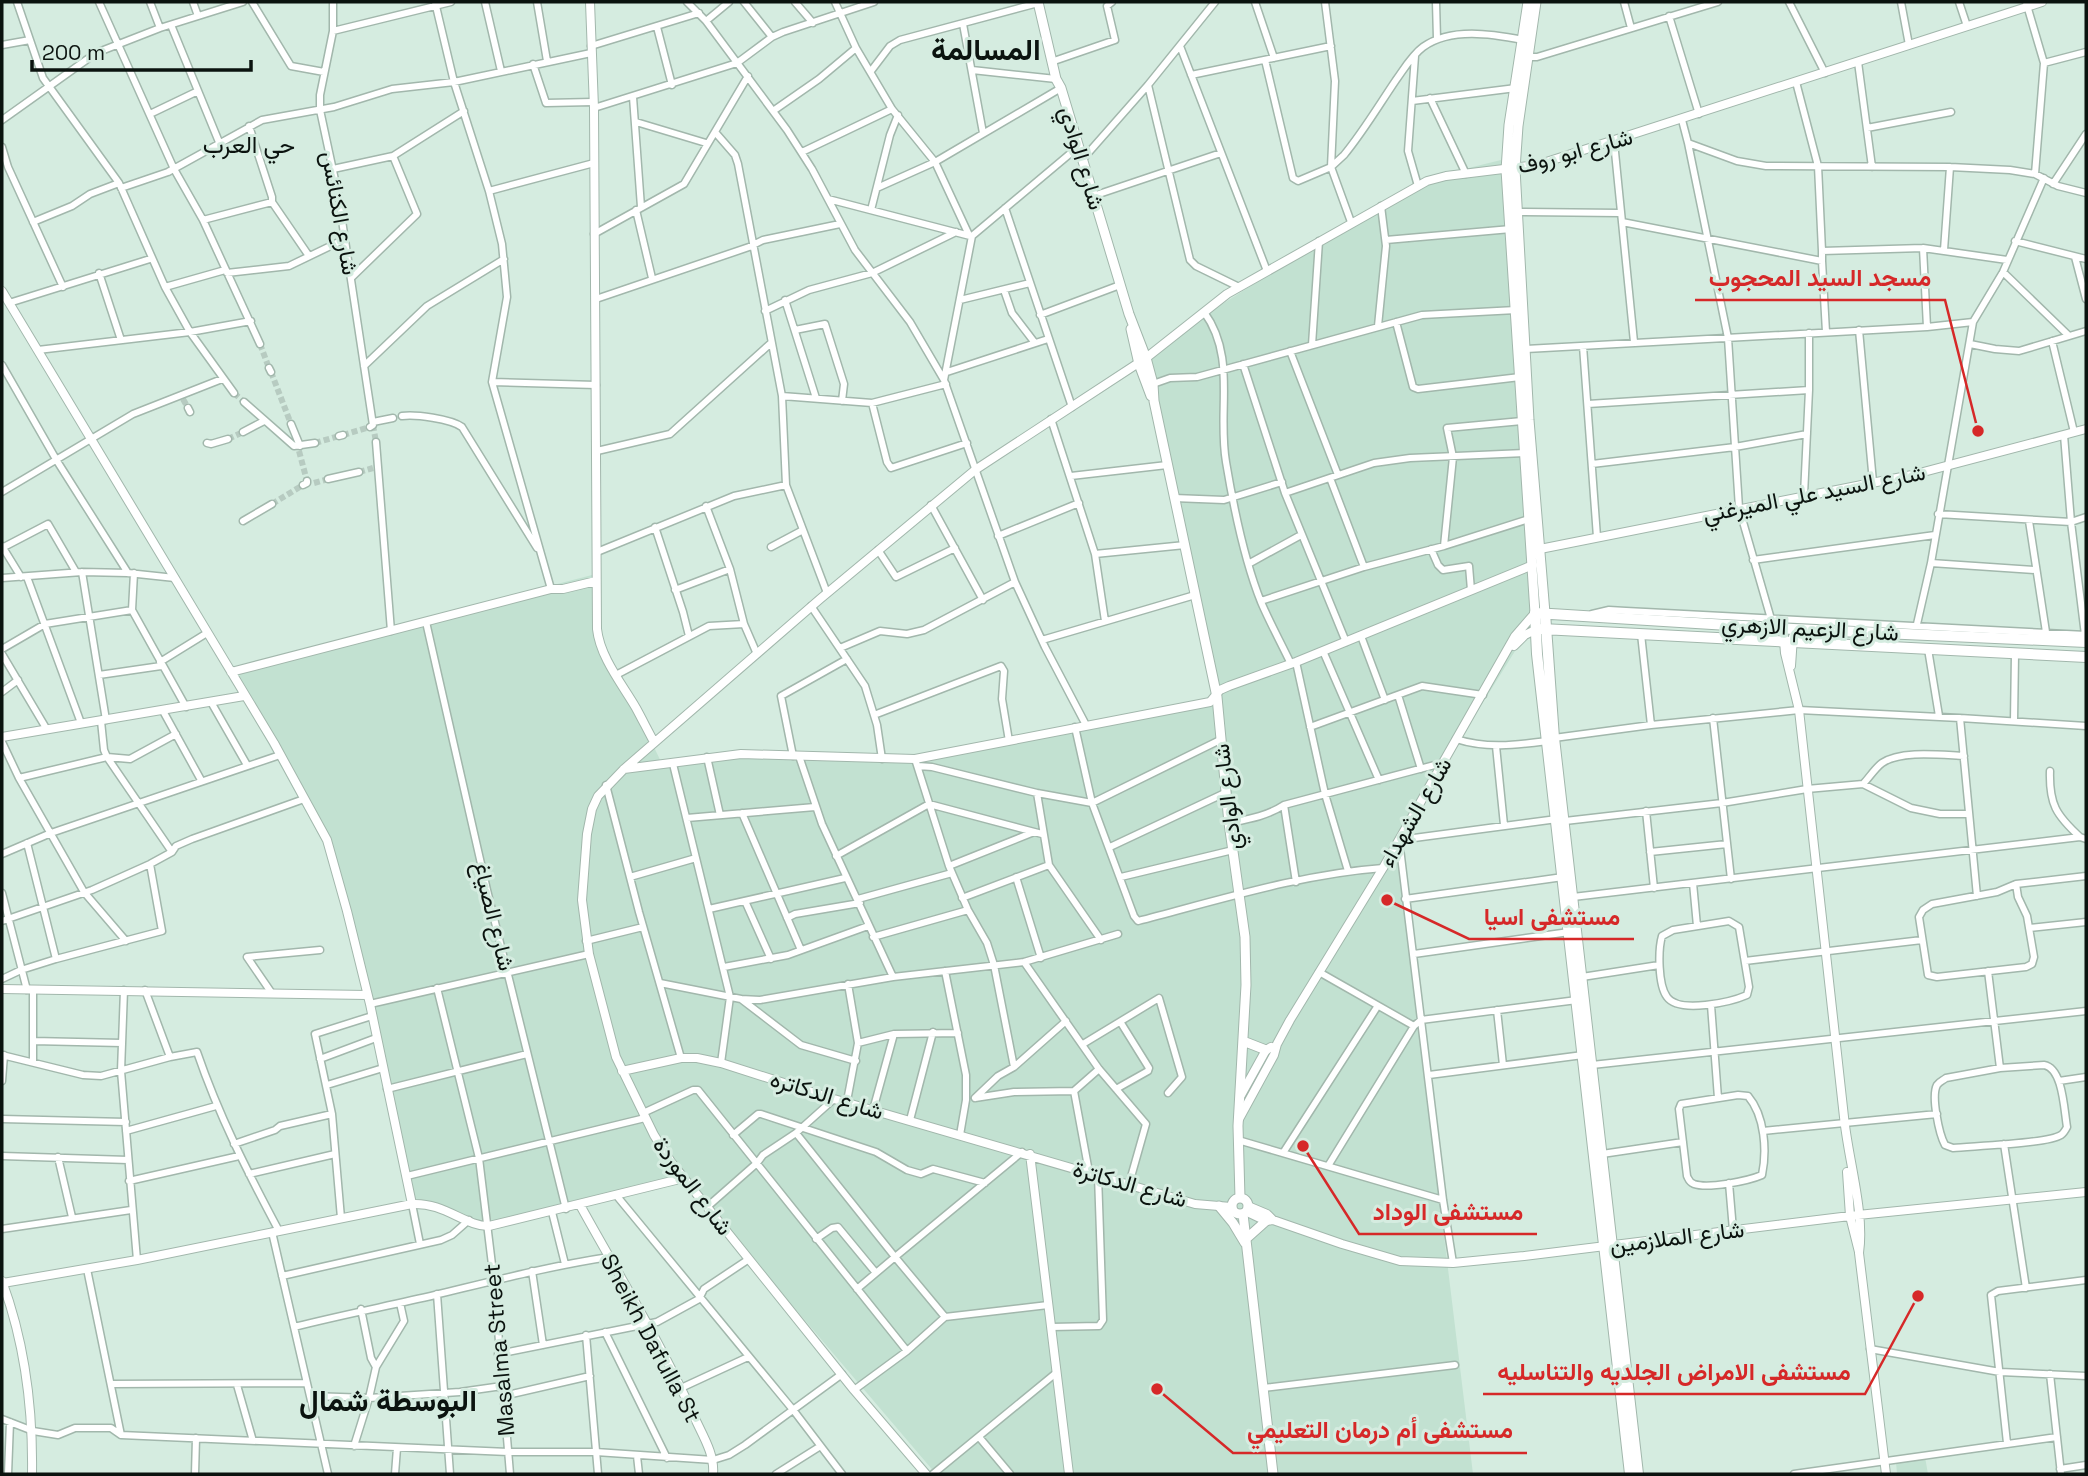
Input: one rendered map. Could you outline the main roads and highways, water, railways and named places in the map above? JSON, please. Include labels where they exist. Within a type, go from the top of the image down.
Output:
[{"type":"main road","points":[[1528,2],[1518,126],[1511,170],[1518,212],[1516,310],[1521,421],[1533,565],[1540,608]]},
{"type":"main road","points":[[1536,2],[1510,125],[1511,229],[1516,240],[1526,349],[1540,549],[1541,634],[1551,739],[1573,897],[1602,1154],[1630,1474]]},
{"type":"main road","name":"شارع الوادي","points":[[1038,3],[1058,83],[1142,361]]},
{"type":"main road","points":[[1142,361],[1153,384],[1154,401]]},
{"type":"main road","points":[[1142,361],[1154,401]]},
{"type":"main road","name":"شارع الوادي","points":[[1154,401],[1217,696],[1246,960],[1238,1140],[1240,1198]]},
{"type":"main road","name":"شارع الزعيم الازهري","points":[[1540,608],[1589,615],[1722,620],[1788,628],[1875,628],[2086,637]]},
{"type":"main road","name":"شارع الزعيم الازهري","points":[[1541,634],[1641,634],[2086,657]]},
{"type":"main road","points":[[1561,820],[1563,877],[1583,1055],[1638,1474]]},
{"type":"main road","points":[[1243,1041],[1265,1050]]},
{"type":"main road","points":[[1246,1211],[1235,1214],[1231,1207],[1235,1199],[1240,1198],[1247,1202],[1247,1243],[1273,1474]]},
{"type":"main road","points":[[1219,1206],[1247,1243]]},
{"type":"main road","points":[[1247,1243],[1269,1220]]},
{"type":"tunnel","points":[[260,344],[269,368]]},
{"type":"tunnel","points":[[271,372],[291,424]]},
{"type":"tunnel","points":[[234,393],[244,402]]},
{"type":"tunnel","points":[[183,399],[188,408]]},
{"type":"tunnel","points":[[373,425],[376,442]]},
{"type":"tunnel","points":[[343,435],[370,427]]},
{"type":"tunnel","points":[[228,439],[243,432]]},
{"type":"tunnel","points":[[315,443],[339,436]]},
{"type":"tunnel","points":[[299,451],[307,481]]},
{"type":"tunnel","points":[[359,472],[373,468]]},
{"type":"tunnel","points":[[314,483],[328,479]]},
{"type":"tunnel","points":[[272,504],[303,485]]},
{"type":"place","name":"مسجد السيد المحجوب","points":[[1978,431]]},
{"type":"place","name":"مستشفى اسيا","points":[[1387,900]]},
{"type":"place","name":"مستشفى الوداد","points":[[1303,1146]]},
{"type":"place","name":"مستشفى الامراض الجلديه والتناسليه","points":[[1918,1296]]},
{"type":"place","name":"مستشفى أم درمان التعليمي","points":[[1157,1389]]},
{"type":"district","name":"المسالمة","points":[[986,50]]},
{"type":"district","name":"حي العرب","points":[[249,145]]},
{"type":"district","name":"البوسطة شمال","points":[[388,1401]]}]
